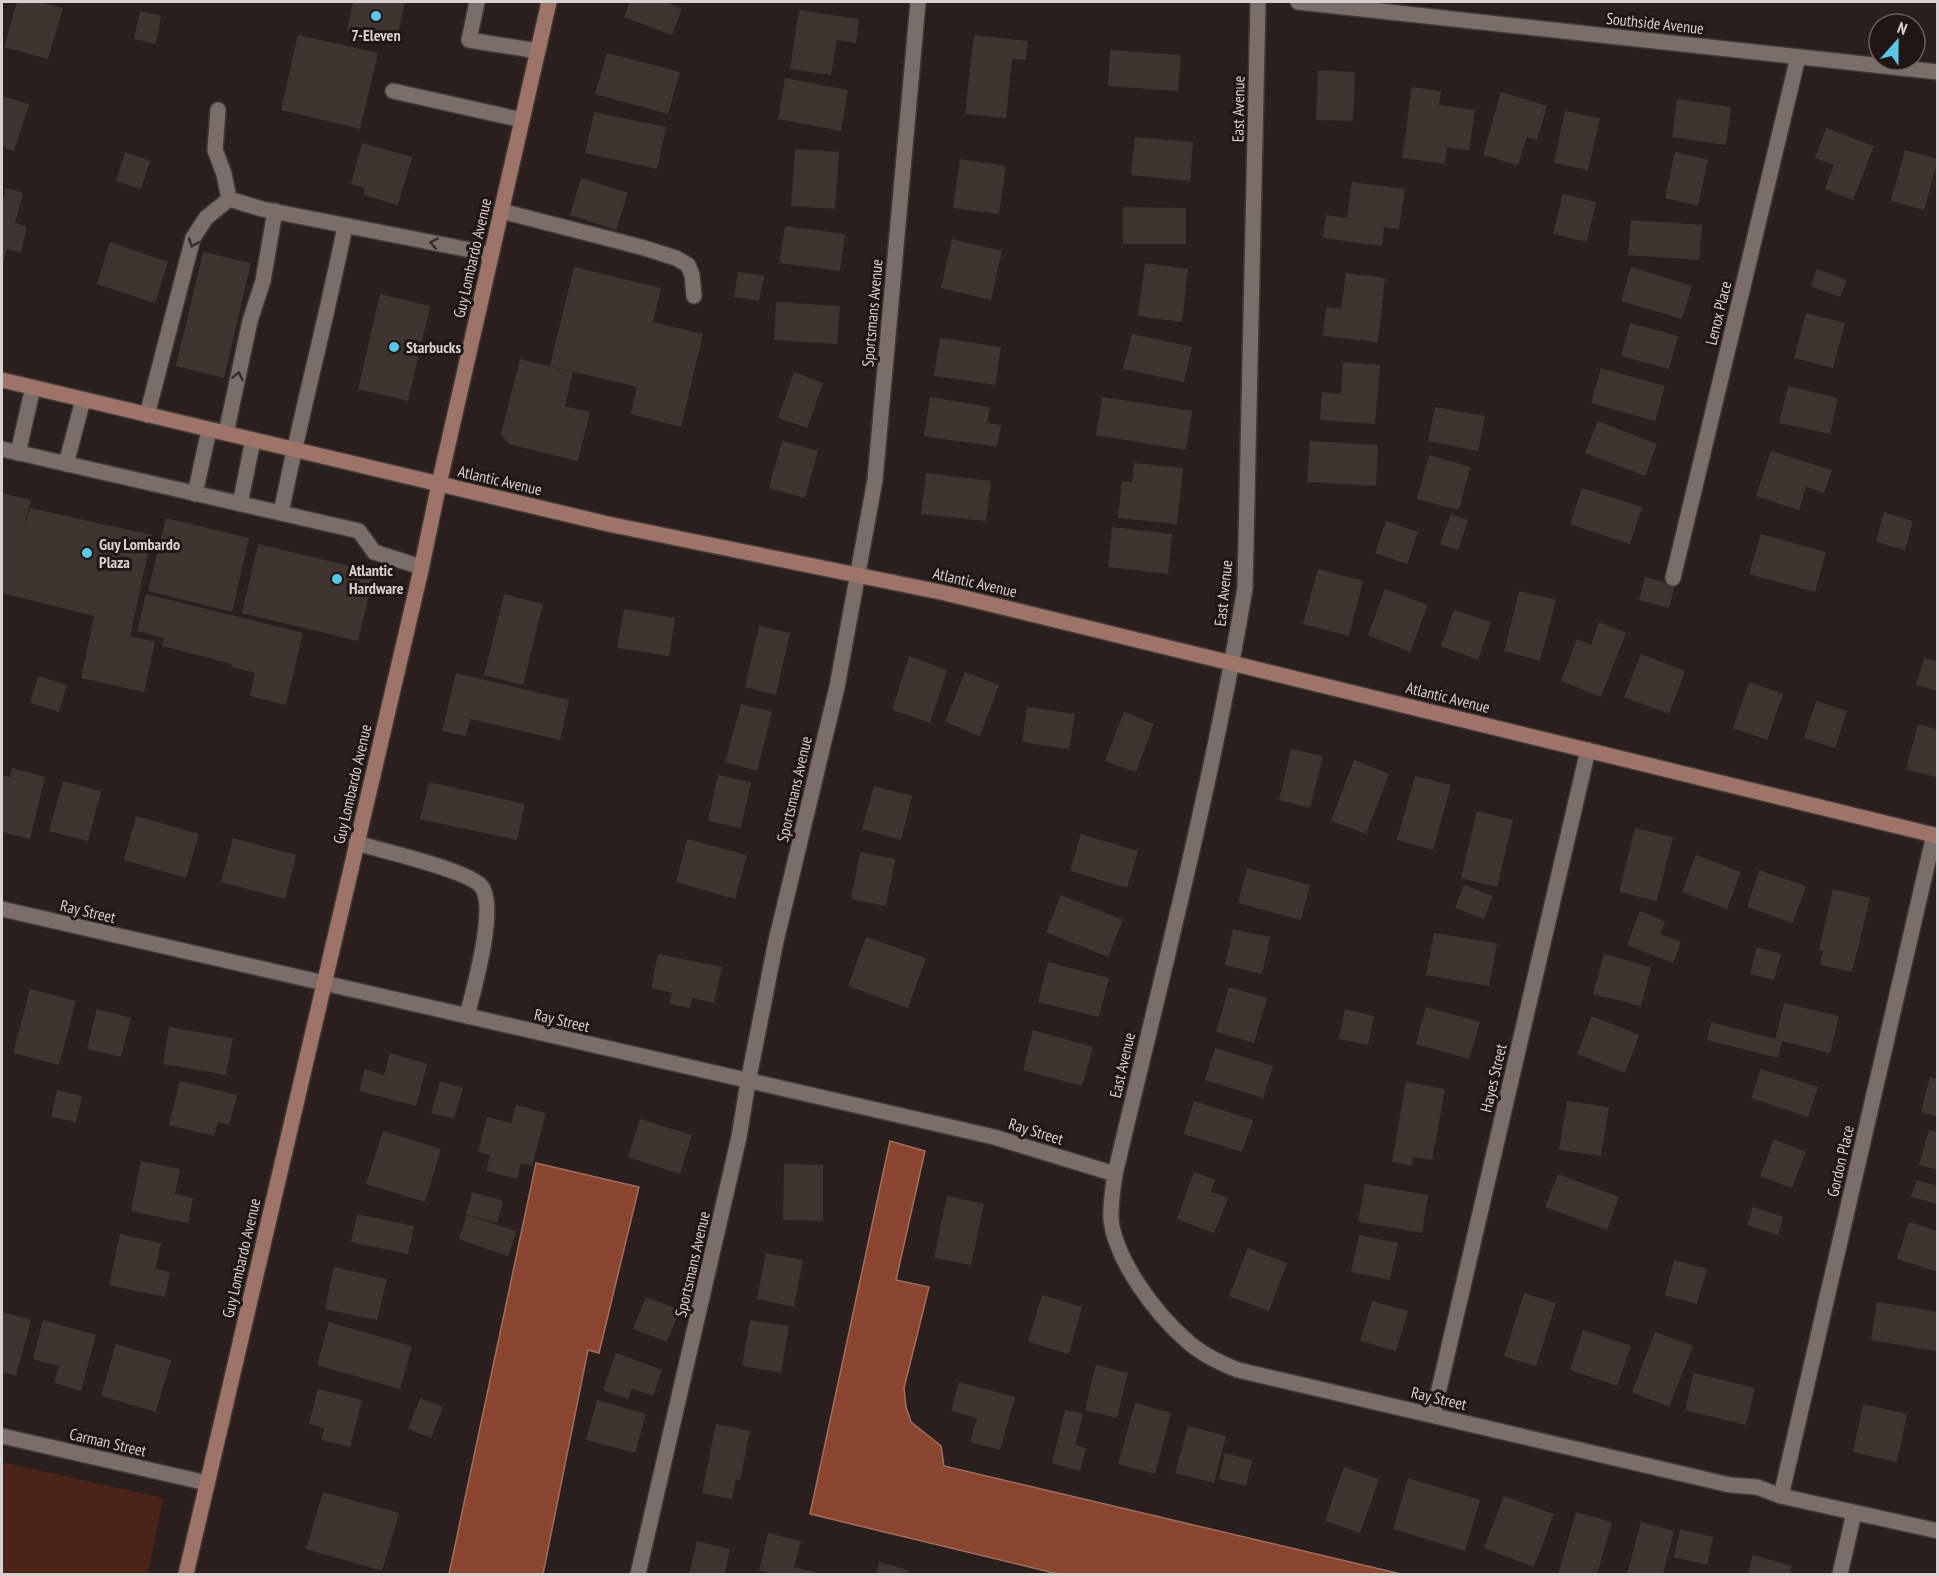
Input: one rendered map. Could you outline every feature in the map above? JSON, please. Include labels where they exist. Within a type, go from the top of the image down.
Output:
[{"type":"main road","name":"Guy Lombardo Avenue","points":[[186,1575],[421,567],[549,2]]},
{"type":"main road","name":"Atlantic Avenue","points":[[2,380],[608,524],[945,593],[1936,835]]},
{"type":"street","points":[[477,2],[469,40],[538,51]]},
{"type":"street","name":"Sportsmans Avenue","points":[[638,1575],[740,1137],[748,1082],[776,941],[837,687],[875,480],[918,2]]},
{"type":"street","name":"East Avenue","points":[[1115,1174],[1214,754],[1245,588],[1258,2]]},
{"type":"street","name":"Southside Avenue","points":[[1298,2],[1938,72]]},
{"type":"street","name":"Lenox Place","points":[[1673,578],[1798,57]]},
{"type":"street","points":[[393,91],[522,120]]},
{"type":"street","points":[[218,110],[215,150],[224,174],[229,199]]},
{"type":"street","points":[[229,199],[345,226],[491,254]]},
{"type":"street","points":[[147,415],[193,238],[206,218],[229,199]]},
{"type":"street","points":[[226,434],[250,321],[263,281],[275,211]]},
{"type":"street","points":[[501,211],[676,258],[688,265],[692,275],[694,296]]},
{"type":"street","points":[[281,513],[345,226]]},
{"type":"street","points":[[18,453],[33,387]]},
{"type":"street","points":[[66,464],[83,400]]},
{"type":"street","points":[[195,494],[209,430]]},
{"type":"street","points":[[240,504],[253,440]]},
{"type":"street","points":[[2,449],[359,531],[374,552],[421,567]]},
{"type":"street","name":"Hayes Street","points":[[1433,1415],[1588,750]]},
{"type":"street","name":"Gordon Place","points":[[1781,1496],[1936,835]]},
{"type":"street","points":[[356,843],[465,875],[482,887],[486,897],[486,936],[467,1016]]},
{"type":"street","name":"Ray Street","points":[[2,909],[994,1137],[1115,1174],[1111,1219],[1116,1240],[1127,1263],[1157,1310],[1187,1341],[1218,1362],[1238,1370],[1730,1485],[1757,1487],[1781,1496],[1938,1531]]},
{"type":"street","name":"Carman Street","points":[[2,1436],[207,1483]]},
{"type":"street","points":[[1840,1575],[1854,1513]]},
{"type":"shaded area","points":[[890,1141],[925,1151],[896,1280],[929,1287],[904,1388],[906,1407],[911,1422],[941,1446],[944,1466],[1401,1574],[1058,1574],[810,1514]]},
{"type":"shaded area","points":[[536,1163],[639,1187],[599,1353],[588,1350],[543,1574],[449,1574]]},
{"type":"shaded area","points":[[2,1462],[163,1498],[148,1574],[2,1574]]},
{"type":"building","points":[[17,2],[40,2],[63,8],[48,59],[4,47]]},
{"type":"building","name":"7-Eleven","points":[[353,2],[405,2],[396,42],[347,31]]},
{"type":"building","points":[[630,2],[666,2],[682,8],[672,35],[624,17]]},
{"type":"building","points":[[799,10],[859,19],[856,43],[837,40],[831,75],[790,69]]},
{"type":"building","points":[[140,11],[161,16],[156,44],[134,39]]},
{"type":"building","points":[[298,35],[378,53],[360,129],[281,110]]},
{"type":"building","points":[[974,35],[1028,41],[1026,60],[1012,59],[1006,118],[965,114]]},
{"type":"building","points":[[1110,50],[1181,55],[1178,91],[1108,86]]},
{"type":"building","points":[[607,53],[680,72],[668,114],[595,94]]},
{"type":"building","points":[[1318,70],[1355,72],[1353,121],[1316,120]]},
{"type":"building","points":[[785,78],[848,90],[841,131],[778,119]]},
{"type":"building","points":[[1412,87],[1441,91],[1439,105],[1475,110],[1469,150],[1447,147],[1445,164],[1402,158]]},
{"type":"building","points":[[1501,92],[1547,106],[1537,140],[1527,137],[1518,165],[1483,155]]},
{"type":"building","points":[[2,96],[29,104],[14,151],[2,147]]},
{"type":"building","points":[[1677,99],[1731,107],[1726,145],[1672,137]]},
{"type":"building","points":[[1565,111],[1600,118],[1588,170],[1554,163]]},
{"type":"building","points":[[594,112],[666,127],[657,169],[585,153]]},
{"type":"building","points":[[1826,128],[1874,146],[1853,200],[1825,189],[1834,165],[1815,158]]},
{"type":"building","points":[[1135,137],[1193,142],[1190,181],[1131,175]]},
{"type":"building","points":[[362,143],[412,157],[398,205],[364,195],[365,188],[351,184]]},
{"type":"building","points":[[795,149],[839,152],[835,209],[791,206]]},
{"type":"building","points":[[1905,150],[1938,159],[1924,210],[1891,201]]},
{"type":"building","points":[[125,152],[150,161],[141,189],[116,181]]},
{"type":"building","points":[[1675,152],[1708,160],[1698,206],[1665,198]]},
{"type":"building","points":[[960,159],[1006,166],[999,214],[953,208]]},
{"type":"building","points":[[581,178],[628,193],[616,230],[570,215]]},
{"type":"building","points":[[1352,182],[1405,189],[1399,229],[1384,227],[1382,246],[1323,238],[1326,215],[1347,218]]},
{"type":"building","points":[[6,188],[23,193],[15,223],[27,227],[21,252],[7,249],[2,266],[2,200]]},
{"type":"building","points":[[1563,194],[1596,202],[1587,242],[1553,234]]},
{"type":"building","points":[[1123,207],[1186,208],[1186,244],[1123,244]]},
{"type":"building","points":[[1631,220],[1702,225],[1699,260],[1628,255]]},
{"type":"building","points":[[785,226],[845,234],[840,271],[779,263]]},
{"type":"building","points":[[952,239],[1002,251],[991,300],[941,288]]},
{"type":"building","points":[[110,242],[168,262],[155,303],[97,284]]},
{"type":"building","points":[[203,252],[251,263],[224,378],[176,366]]},
{"type":"building","points":[[1145,263],[1188,269],[1182,322],[1138,316]]},
{"type":"building","points":[[574,267],[661,288],[653,322],[703,334],[681,427],[631,414],[637,387],[550,366]]},
{"type":"building","points":[[1631,267],[1692,286],[1682,319],[1621,301]]},
{"type":"building","points":[[1817,269],[1847,280],[1840,297],[1811,286]]},
{"type":"building","points":[[738,272],[764,276],[759,301],[734,297]]},
{"type":"building","points":[[1346,273],[1385,278],[1378,342],[1323,336],[1326,307],[1341,309]]},
{"type":"building","name":"Starbucks","points":[[380,294],[430,306],[408,401],[358,389]]},
{"type":"building","points":[[776,302],[840,306],[837,344],[774,340]]},
{"type":"building","points":[[1806,313],[1845,323],[1833,368],[1794,358]]},
{"type":"building","points":[[1630,323],[1678,336],[1669,369],[1621,356]]},
{"type":"building","points":[[1132,334],[1192,347],[1184,382],[1123,369]]},
{"type":"building","points":[[940,338],[1001,347],[995,385],[934,376]]},
{"type":"building","points":[[520,359],[573,372],[565,406],[590,412],[578,461],[508,444],[501,434]]},
{"type":"building","points":[[1343,362],[1380,365],[1375,424],[1320,420],[1322,392],[1341,394]]},
{"type":"building","points":[[1601,368],[1665,386],[1655,421],[1591,403]]},
{"type":"building","points":[[794,372],[823,383],[807,428],[778,418]]},
{"type":"building","points":[[1788,386],[1838,398],[1830,434],[1779,423]]},
{"type":"building","points":[[930,397],[990,407],[987,423],[1001,425],[997,447],[924,436]]},
{"type":"building","points":[[1102,397],[1192,411],[1186,450],[1096,435]]},
{"type":"building","points":[[1435,407],[1485,416],[1478,451],[1428,441]]},
{"type":"building","points":[[1598,421],[1657,444],[1645,476],[1585,453]]},
{"type":"building","points":[[782,441],[818,451],[805,498],[769,488]]},
{"type":"building","points":[[1310,441],[1378,445],[1376,486],[1307,482]]},
{"type":"building","points":[[1771,451],[1832,470],[1824,493],[1806,487],[1799,510],[1756,496]]},
{"type":"building","points":[[1429,455],[1470,467],[1459,510],[1417,499]]},
{"type":"building","points":[[1134,463],[1183,468],[1177,524],[1118,518],[1122,481],[1132,482]]},
{"type":"building","points":[[926,473],[991,481],[986,521],[921,514]]},
{"type":"building","points":[[1582,488],[1642,507],[1630,544],[1570,524]]},
{"type":"building","points":[[2,493],[31,500],[23,532],[30,508],[152,535],[130,636],[155,642],[144,692],[81,678],[94,616],[2,593]]},
{"type":"building","points":[[1884,512],[1913,521],[1905,550],[1876,542]]},
{"type":"building","points":[[1451,514],[1468,520],[1458,550],[1440,544]]},
{"type":"building","points":[[166,518],[249,538],[232,612],[148,591]]},
{"type":"building","points":[[1386,521],[1418,532],[1407,564],[1375,553]]},
{"type":"building","points":[[1112,527],[1172,534],[1168,574],[1108,567]]},
{"type":"building","points":[[1761,534],[1826,552],[1815,592],[1749,574]]},
{"type":"building","points":[[258,544],[362,569],[361,575],[373,578],[358,641],[242,613]]},
{"type":"building","points":[[1318,569],[1363,581],[1349,636],[1303,624]]},
{"type":"building","points":[[1645,577],[1675,585],[1669,608],[1639,600]]},
{"type":"building","points":[[1385,589],[1428,605],[1410,652],[1368,635]]},
{"type":"building","points":[[1519,591],[1556,600],[1540,661],[1504,651]]},
{"type":"building","points":[[146,594],[303,633],[286,705],[250,696],[255,673],[231,667],[232,664],[162,646],[164,638],[137,631]]},
{"type":"building","points":[[504,594],[543,604],[523,685],[484,675]]},
{"type":"building","points":[[624,609],[675,618],[669,656],[617,648]]},
{"type":"building","points":[[1454,610],[1491,622],[1478,660],[1441,646]]},
{"type":"building","points":[[1599,622],[1626,633],[1601,697],[1561,681],[1577,639],[1591,645]]},
{"type":"building","points":[[759,626],[790,633],[776,695],[745,687]]},
{"type":"building","points":[[1641,654],[1685,671],[1669,714],[1624,697]]},
{"type":"building","points":[[909,656],[947,670],[930,723],[892,710]]},
{"type":"building","points":[[1924,658],[1938,662],[1938,691],[1916,685]]},
{"type":"building","points":[[965,672],[999,685],[980,736],[945,722]]},
{"type":"building","points":[[456,673],[569,700],[560,740],[470,719],[466,736],[442,731]]},
{"type":"building","points":[[38,676],[67,685],[59,712],[30,703]]},
{"type":"building","points":[[1749,682],[1783,694],[1767,740],[1733,728]]},
{"type":"building","points":[[1816,701],[1847,711],[1835,748],[1804,738]]},
{"type":"building","points":[[741,704],[772,712],[757,771],[725,762]]},
{"type":"building","points":[[1027,707],[1075,714],[1069,749],[1022,742]]},
{"type":"building","points":[[1124,712],[1154,724],[1136,772],[1105,761]]},
{"type":"building","points":[[1918,724],[1938,730],[1938,778],[1906,769]]},
{"type":"building","points":[[1291,749],[1323,756],[1310,808],[1279,800]]},
{"type":"building","points":[[1354,760],[1389,774],[1366,834],[1331,821]]},
{"type":"building","points":[[12,768],[45,777],[30,839],[2,832],[2,775],[10,777]]},
{"type":"building","points":[[718,775],[751,782],[741,828],[708,821]]},
{"type":"building","points":[[1415,776],[1451,785],[1433,850],[1397,840]]},
{"type":"building","points":[[63,781],[101,791],[88,841],[49,831]]},
{"type":"building","points":[[429,782],[525,804],[517,840],[420,819]]},
{"type":"building","points":[[874,786],[912,796],[901,840],[862,829]]},
{"type":"building","points":[[1477,811],[1513,820],[1497,887],[1461,878]]},
{"type":"building","points":[[136,816],[199,834],[186,878],[124,860]]},
{"type":"building","points":[[1635,828],[1673,837],[1657,901],[1619,892]]},
{"type":"building","points":[[1081,834],[1138,851],[1127,888],[1070,871]]},
{"type":"building","points":[[233,838],[296,855],[285,899],[221,882]]},
{"type":"building","points":[[687,839],[747,855],[735,899],[676,882]]},
{"type":"building","points":[[860,852],[895,859],[886,906],[851,899]]},
{"type":"building","points":[[1696,855],[1741,872],[1727,909],[1682,892]]},
{"type":"building","points":[[1247,868],[1310,885],[1301,920],[1238,903]]},
{"type":"building","points":[[1759,870],[1806,886],[1793,923],[1747,907]]},
{"type":"building","points":[[1464,885],[1493,896],[1484,919],[1455,908]]},
{"type":"building","points":[[1833,889],[1870,898],[1852,972],[1820,965],[1823,951],[1819,950]]},
{"type":"building","points":[[1061,895],[1123,920],[1108,957],[1046,932]]},
{"type":"building","points":[[1640,911],[1665,921],[1660,934],[1681,942],[1673,963],[1627,945]]},
{"type":"building","points":[[1233,929],[1270,937],[1262,974],[1225,965]]},
{"type":"building","points":[[1434,933],[1497,943],[1489,986],[1426,975]]},
{"type":"building","points":[[866,937],[926,958],[908,1008],[848,986]]},
{"type":"building","points":[[1757,947],[1781,954],[1774,980],[1750,974]]},
{"type":"building","points":[[658,954],[722,967],[714,1003],[692,998],[690,1008],[669,1004],[672,993],[651,988]]},
{"type":"building","points":[[1604,954],[1651,967],[1641,1006],[1593,994]]},
{"type":"building","points":[[1048,962],[1109,978],[1099,1017],[1038,1002]]},
{"type":"building","points":[[1229,987],[1267,998],[1254,1043],[1216,1032]]},
{"type":"building","points":[[30,989],[76,1001],[59,1065],[13,1053]]},
{"type":"building","points":[[1784,1003],[1839,1016],[1830,1053],[1782,1041],[1778,1058],[1707,1040],[1711,1022],[1775,1039]]},
{"type":"building","points":[[1426,1007],[1480,1022],[1469,1059],[1416,1044]]},
{"type":"building","points":[[97,1009],[131,1018],[121,1057],[87,1049]]},
{"type":"building","points":[[1345,1009],[1374,1016],[1368,1045],[1339,1039]]},
{"type":"building","points":[[1592,1016],[1639,1035],[1625,1073],[1577,1054]]},
{"type":"building","points":[[169,1027],[233,1038],[226,1075],[163,1064]]},
{"type":"building","points":[[1033,1030],[1093,1047],[1082,1086],[1023,1070]]},
{"type":"building","points":[[1215,1048],[1273,1066],[1263,1098],[1205,1080]]},
{"type":"building","points":[[390,1053],[427,1064],[416,1106],[359,1091],[365,1069],[384,1075]]},
{"type":"building","points":[[1761,1069],[1818,1087],[1808,1117],[1751,1098]]},
{"type":"building","points":[[1930,1077],[1938,1079],[1938,1117],[1921,1112]]},
{"type":"building","points":[[180,1081],[237,1095],[229,1125],[218,1122],[214,1136],[169,1125]]},
{"type":"building","points":[[440,1081],[463,1088],[454,1119],[431,1113]]},
{"type":"building","points":[[1406,1082],[1445,1089],[1432,1160],[1413,1157],[1412,1166],[1392,1162]]},
{"type":"building","points":[[57,1090],[82,1096],[76,1122],[51,1117]]},
{"type":"building","points":[[1194,1101],[1253,1120],[1242,1152],[1184,1134]]},
{"type":"building","points":[[1567,1101],[1609,1107],[1601,1156],[1559,1150]]},
{"type":"building","points":[[516,1105],[546,1113],[532,1166],[521,1163],[517,1179],[486,1171],[490,1155],[478,1152],[487,1117],[511,1123]]},
{"type":"building","points":[[640,1119],[692,1135],[680,1174],[628,1157]]},
{"type":"building","points":[[1929,1130],[1938,1132],[1938,1170],[1919,1165]]},
{"type":"building","points":[[383,1131],[441,1149],[425,1202],[366,1184]]},
{"type":"building","points":[[1774,1139],[1806,1152],[1792,1188],[1760,1176]]},
{"type":"building","points":[[141,1161],[180,1169],[175,1194],[193,1198],[188,1223],[131,1211]]},
{"type":"building","points":[[784,1164],[823,1165],[823,1221],[783,1220]]},
{"type":"building","points":[[1194,1172],[1215,1180],[1211,1192],[1228,1198],[1214,1233],[1177,1219]]},
{"type":"building","points":[[1558,1174],[1619,1197],[1607,1230],[1545,1207]]},
{"type":"building","points":[[1916,1180],[1938,1186],[1938,1204],[1911,1197]]},
{"type":"building","points":[[1365,1184],[1428,1195],[1422,1233],[1358,1222]]},
{"type":"building","points":[[472,1192],[503,1201],[497,1223],[466,1214]]},
{"type":"building","points":[[947,1196],[984,1204],[971,1265],[934,1258]]},
{"type":"building","points":[[1753,1207],[1783,1217],[1778,1235],[1747,1225]]},
{"type":"building","points":[[357,1214],[414,1226],[408,1254],[351,1242]]},
{"type":"building","points":[[467,1215],[516,1231],[508,1256],[459,1239]]},
{"type":"building","points":[[1909,1222],[1938,1231],[1938,1272],[1897,1259]]},
{"type":"building","points":[[120,1234],[161,1243],[155,1269],[170,1272],[165,1297],[109,1285]]},
{"type":"building","points":[[1359,1235],[1398,1243],[1390,1280],[1351,1272]]},
{"type":"building","points":[[1248,1248],[1287,1263],[1269,1311],[1229,1296]]},
{"type":"building","points":[[766,1253],[803,1260],[794,1307],[757,1299]]},
{"type":"building","points":[[1674,1260],[1707,1269],[1697,1304],[1665,1295]]},
{"type":"building","points":[[334,1267],[387,1279],[377,1320],[325,1309]]},
{"type":"building","points":[[1524,1293],[1556,1303],[1536,1366],[1504,1356]]},
{"type":"building","points":[[1042,1295],[1082,1307],[1069,1354],[1028,1342]]},
{"type":"building","points":[[646,1297],[680,1310],[667,1342],[633,1329]]},
{"type":"building","points":[[1372,1301],[1408,1311],[1396,1351],[1360,1341]]},
{"type":"building","points":[[1877,1302],[1938,1312],[1936,1351],[1871,1340]]},
{"type":"building","points":[[2,1312],[31,1320],[16,1376],[2,1372]]},
{"type":"building","points":[[43,1320],[96,1335],[81,1391],[54,1383],[59,1366],[33,1359]]},
{"type":"building","points":[[750,1320],[789,1326],[781,1373],[742,1366]]},
{"type":"building","points":[[329,1322],[412,1346],[400,1389],[317,1365]]},
{"type":"building","points":[[1583,1330],[1631,1346],[1617,1386],[1570,1370]]},
{"type":"building","points":[[1655,1332],[1693,1346],[1669,1407],[1632,1392]]},
{"type":"building","points":[[116,1344],[171,1360],[156,1412],[101,1396]]},
{"type":"building","points":[[616,1353],[662,1370],[653,1396],[632,1389],[628,1399],[603,1390]]},
{"type":"building","points":[[1096,1365],[1128,1373],[1117,1418],[1085,1410]]},
{"type":"building","points":[[1694,1373],[1755,1388],[1746,1425],[1685,1410]]},
{"type":"building","points":[[959,1382],[1015,1397],[1000,1450],[970,1442],[977,1418],[951,1411]]},
{"type":"building","points":[[318,1389],[362,1400],[350,1447],[321,1440],[324,1428],[309,1424]]},
{"type":"building","points":[[420,1398],[443,1407],[431,1438],[408,1429]]},
{"type":"building","points":[[597,1400],[646,1414],[635,1453],[586,1440]]},
{"type":"building","points":[[1135,1403],[1171,1413],[1155,1474],[1118,1464]]},
{"type":"building","points":[[1863,1404],[1907,1414],[1897,1462],[1853,1452]]},
{"type":"building","points":[[1065,1410],[1083,1414],[1075,1445],[1086,1448],[1080,1471],[1052,1463]]},
{"type":"building","points":[[716,1424],[750,1431],[740,1480],[736,1479],[732,1499],[702,1493]]},
{"type":"building","points":[[1188,1426],[1226,1436],[1214,1483],[1175,1473]]},
{"type":"building","points":[[1225,1453],[1252,1460],[1246,1486],[1219,1479]]},
{"type":"building","points":[[1344,1467],[1379,1479],[1360,1533],[1325,1521]]},
{"type":"building","points":[[1408,1478],[1480,1500],[1465,1551],[1393,1529]]},
{"type":"building","points":[[323,1492],[399,1513],[382,1571],[306,1549]]},
{"type":"building","points":[[1504,1496],[1554,1514],[1534,1567],[1484,1548]]},
{"type":"building","points":[[1576,1512],[1612,1522],[1597,1574],[1558,1574]]},
{"type":"building","points":[[1641,1522],[1674,1531],[1663,1574],[1627,1574]]},
{"type":"building","points":[[1680,1529],[1713,1537],[1707,1565],[1674,1557]]},
{"type":"building","points":[[768,1533],[801,1541],[794,1567],[822,1574],[774,1574],[759,1571]]},
{"type":"building","points":[[697,1541],[730,1549],[725,1574],[689,1574]]},
{"type":"building","points":[[1753,1555],[1792,1566],[1790,1574],[1748,1574]]},
{"type":"building","points":[[879,1562],[908,1570],[907,1574],[876,1574]]},
{"type":"place","name":"7-Eleven","points":[[376,16]]},
{"type":"place","name":"Starbucks","points":[[394,347]]},
{"type":"place","name":"Guy Lombardo Plaza","points":[[87,553]]},
{"type":"place","name":"Atlantic Hardware","points":[[337,579]]}]
